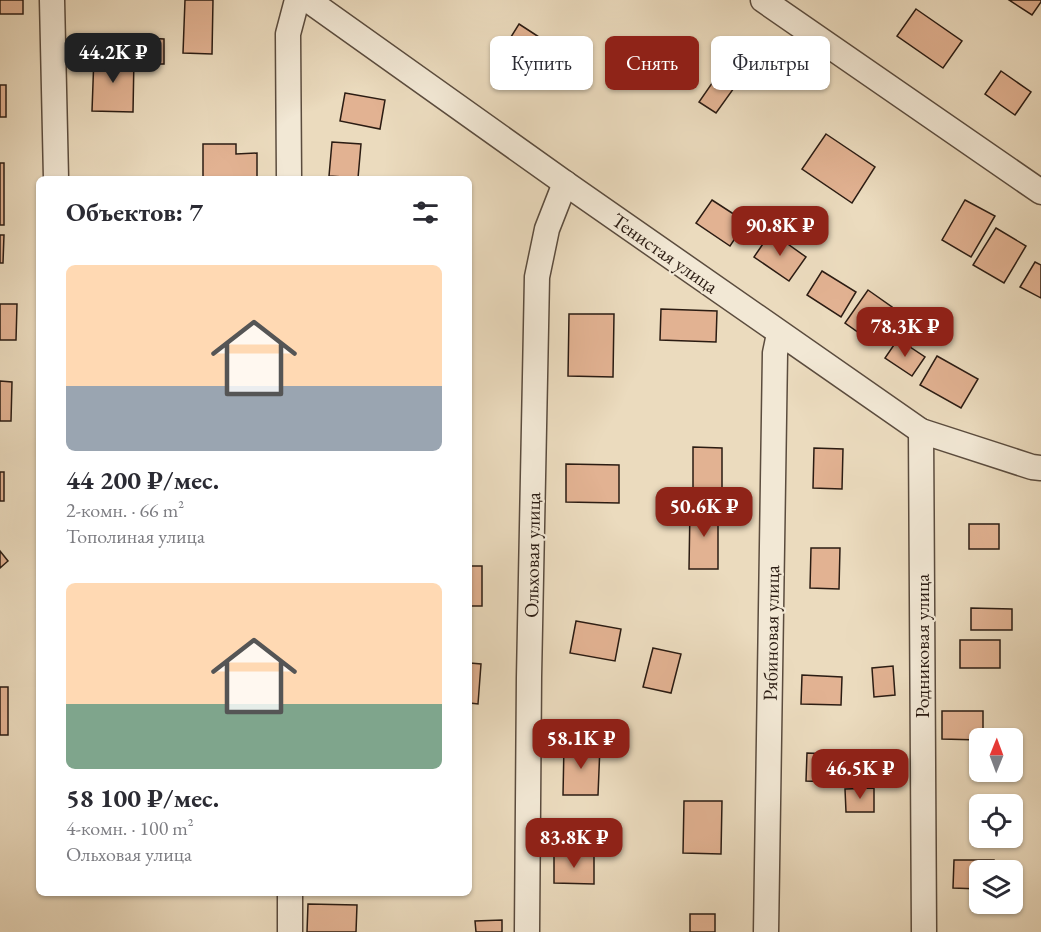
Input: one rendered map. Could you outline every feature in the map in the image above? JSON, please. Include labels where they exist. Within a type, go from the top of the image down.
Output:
[{"type":"street","points":[[52,0],[56,176]]},
{"type":"street","points":[[289,176],[288,34],[297,0]]},
{"type":"street","name":"Тенистая улица","points":[[308,0],[779,334],[921,431],[1041,468]]},
{"type":"street","points":[[763,0],[1041,192]]},
{"type":"street","name":"Ольховая улица","points":[[527,932],[529,665],[537,277],[547,229],[565,183]]},
{"type":"street","name":"Рябиновая улица","points":[[766,932],[775,353],[779,334]]},
{"type":"street","name":"Родниковая улица","points":[[921,431],[924,932]]},
{"type":"street","points":[[290,896],[290,932]]},
{"type":"building","points":[[0,0],[23,0],[23,14],[0,14]]},
{"type":"building","points":[[185,0],[213,0],[212,54],[183,53]]},
{"type":"building","points":[[1009,0],[1041,0],[1041,2],[1032,15]]},
{"type":"building","points":[[916,9],[962,41],[943,68],[897,36]]},
{"type":"building","points":[[519,24],[537,36],[512,36]]},
{"type":"building","points":[[145,38],[164,39],[164,64],[145,64]]},
{"type":"building","points":[[94,56],[134,57],[133,112],[92,111]]},
{"type":"building","points":[[1001,71],[1031,92],[1015,115],[985,94]]},
{"type":"building","points":[[0,85],[6,85],[6,117],[0,117]]},
{"type":"building","points":[[711,85],[711,90],[733,90],[716,113],[699,102]]},
{"type":"building","points":[[345,93],[385,100],[380,129],[340,121]]},
{"type":"building","points":[[826,134],[875,167],[852,203],[802,169]]},
{"type":"building","points":[[332,142],[361,144],[358,176],[329,176]]},
{"type":"building","points":[[203,144],[236,144],[236,154],[257,153],[257,176],[203,176]]},
{"type":"building","points":[[0,163],[4,163],[4,225],[0,225]]},
{"type":"building","points":[[712,200],[746,222],[730,246],[696,223]]},
{"type":"building","points":[[965,200],[995,216],[971,257],[942,240]]},
{"type":"building","points":[[996,228],[1026,246],[1004,283],[973,265]]},
{"type":"building","points":[[771,232],[806,257],[789,281],[754,257]]},
{"type":"building","points":[[0,235],[4,235],[3,263],[0,263]]},
{"type":"building","points":[[1035,262],[1041,265],[1041,298],[1020,287]]},
{"type":"building","points":[[822,271],[856,292],[841,317],[807,295]]},
{"type":"building","points":[[868,290],[892,307],[869,340],[845,323]]},
{"type":"building","points":[[0,304],[17,304],[16,340],[0,340]]},
{"type":"building","points":[[661,309],[717,311],[716,342],[660,340]]},
{"type":"building","points":[[569,314],[614,314],[613,377],[568,376]]},
{"type":"building","points":[[898,339],[925,357],[912,376],[885,358]]},
{"type":"building","points":[[937,356],[978,379],[961,408],[920,385]]},
{"type":"building","points":[[0,381],[12,382],[11,421],[0,421]]},
{"type":"building","points":[[693,447],[722,448],[722,488],[693,488]]},
{"type":"building","points":[[814,448],[843,449],[842,489],[813,488]]},
{"type":"building","points":[[566,464],[619,465],[619,503],[566,502]]},
{"type":"building","points":[[0,472],[4,472],[4,501],[0,501]]},
{"type":"building","points":[[690,507],[718,507],[718,569],[689,569]]},
{"type":"building","points":[[969,524],[999,524],[999,549],[969,549]]},
{"type":"building","points":[[811,548],[840,548],[839,589],[810,588]]},
{"type":"building","points":[[0,551],[8,561],[0,568]]},
{"type":"building","points":[[472,566],[482,566],[482,606],[472,606]]},
{"type":"building","points":[[971,608],[1012,609],[1012,630],[971,630]]},
{"type":"building","points":[[576,621],[621,629],[615,661],[570,653]]},
{"type":"building","points":[[960,640],[1000,640],[1000,668],[960,668]]},
{"type":"building","points":[[653,648],[681,654],[671,693],[643,687]]},
{"type":"building","points":[[472,663],[481,664],[478,704],[472,703]]},
{"type":"building","points":[[893,666],[895,695],[874,697],[872,668]]},
{"type":"building","points":[[802,675],[842,677],[841,705],[801,704]]},
{"type":"building","points":[[0,687],[8,687],[8,735],[0,735]]},
{"type":"building","points":[[942,711],[983,711],[983,728],[969,728],[969,740],[942,739]]},
{"type":"building","points":[[564,745],[600,746],[598,795],[563,795]]},
{"type":"building","points":[[807,753],[830,754],[830,782],[806,781]]},
{"type":"building","points":[[874,788],[874,812],[846,812],[845,789]]},
{"type":"building","points":[[684,801],[722,801],[721,854],[683,853]]},
{"type":"building","points":[[554,855],[594,855],[594,884],[554,883]]},
{"type":"building","points":[[954,860],[969,860],[969,889],[953,888]]},
{"type":"building","points":[[308,904],[357,905],[356,932],[307,932]]},
{"type":"building","points":[[690,914],[715,914],[715,932],[690,932]]},
{"type":"building","points":[[502,920],[502,932],[476,932],[475,921]]}]
